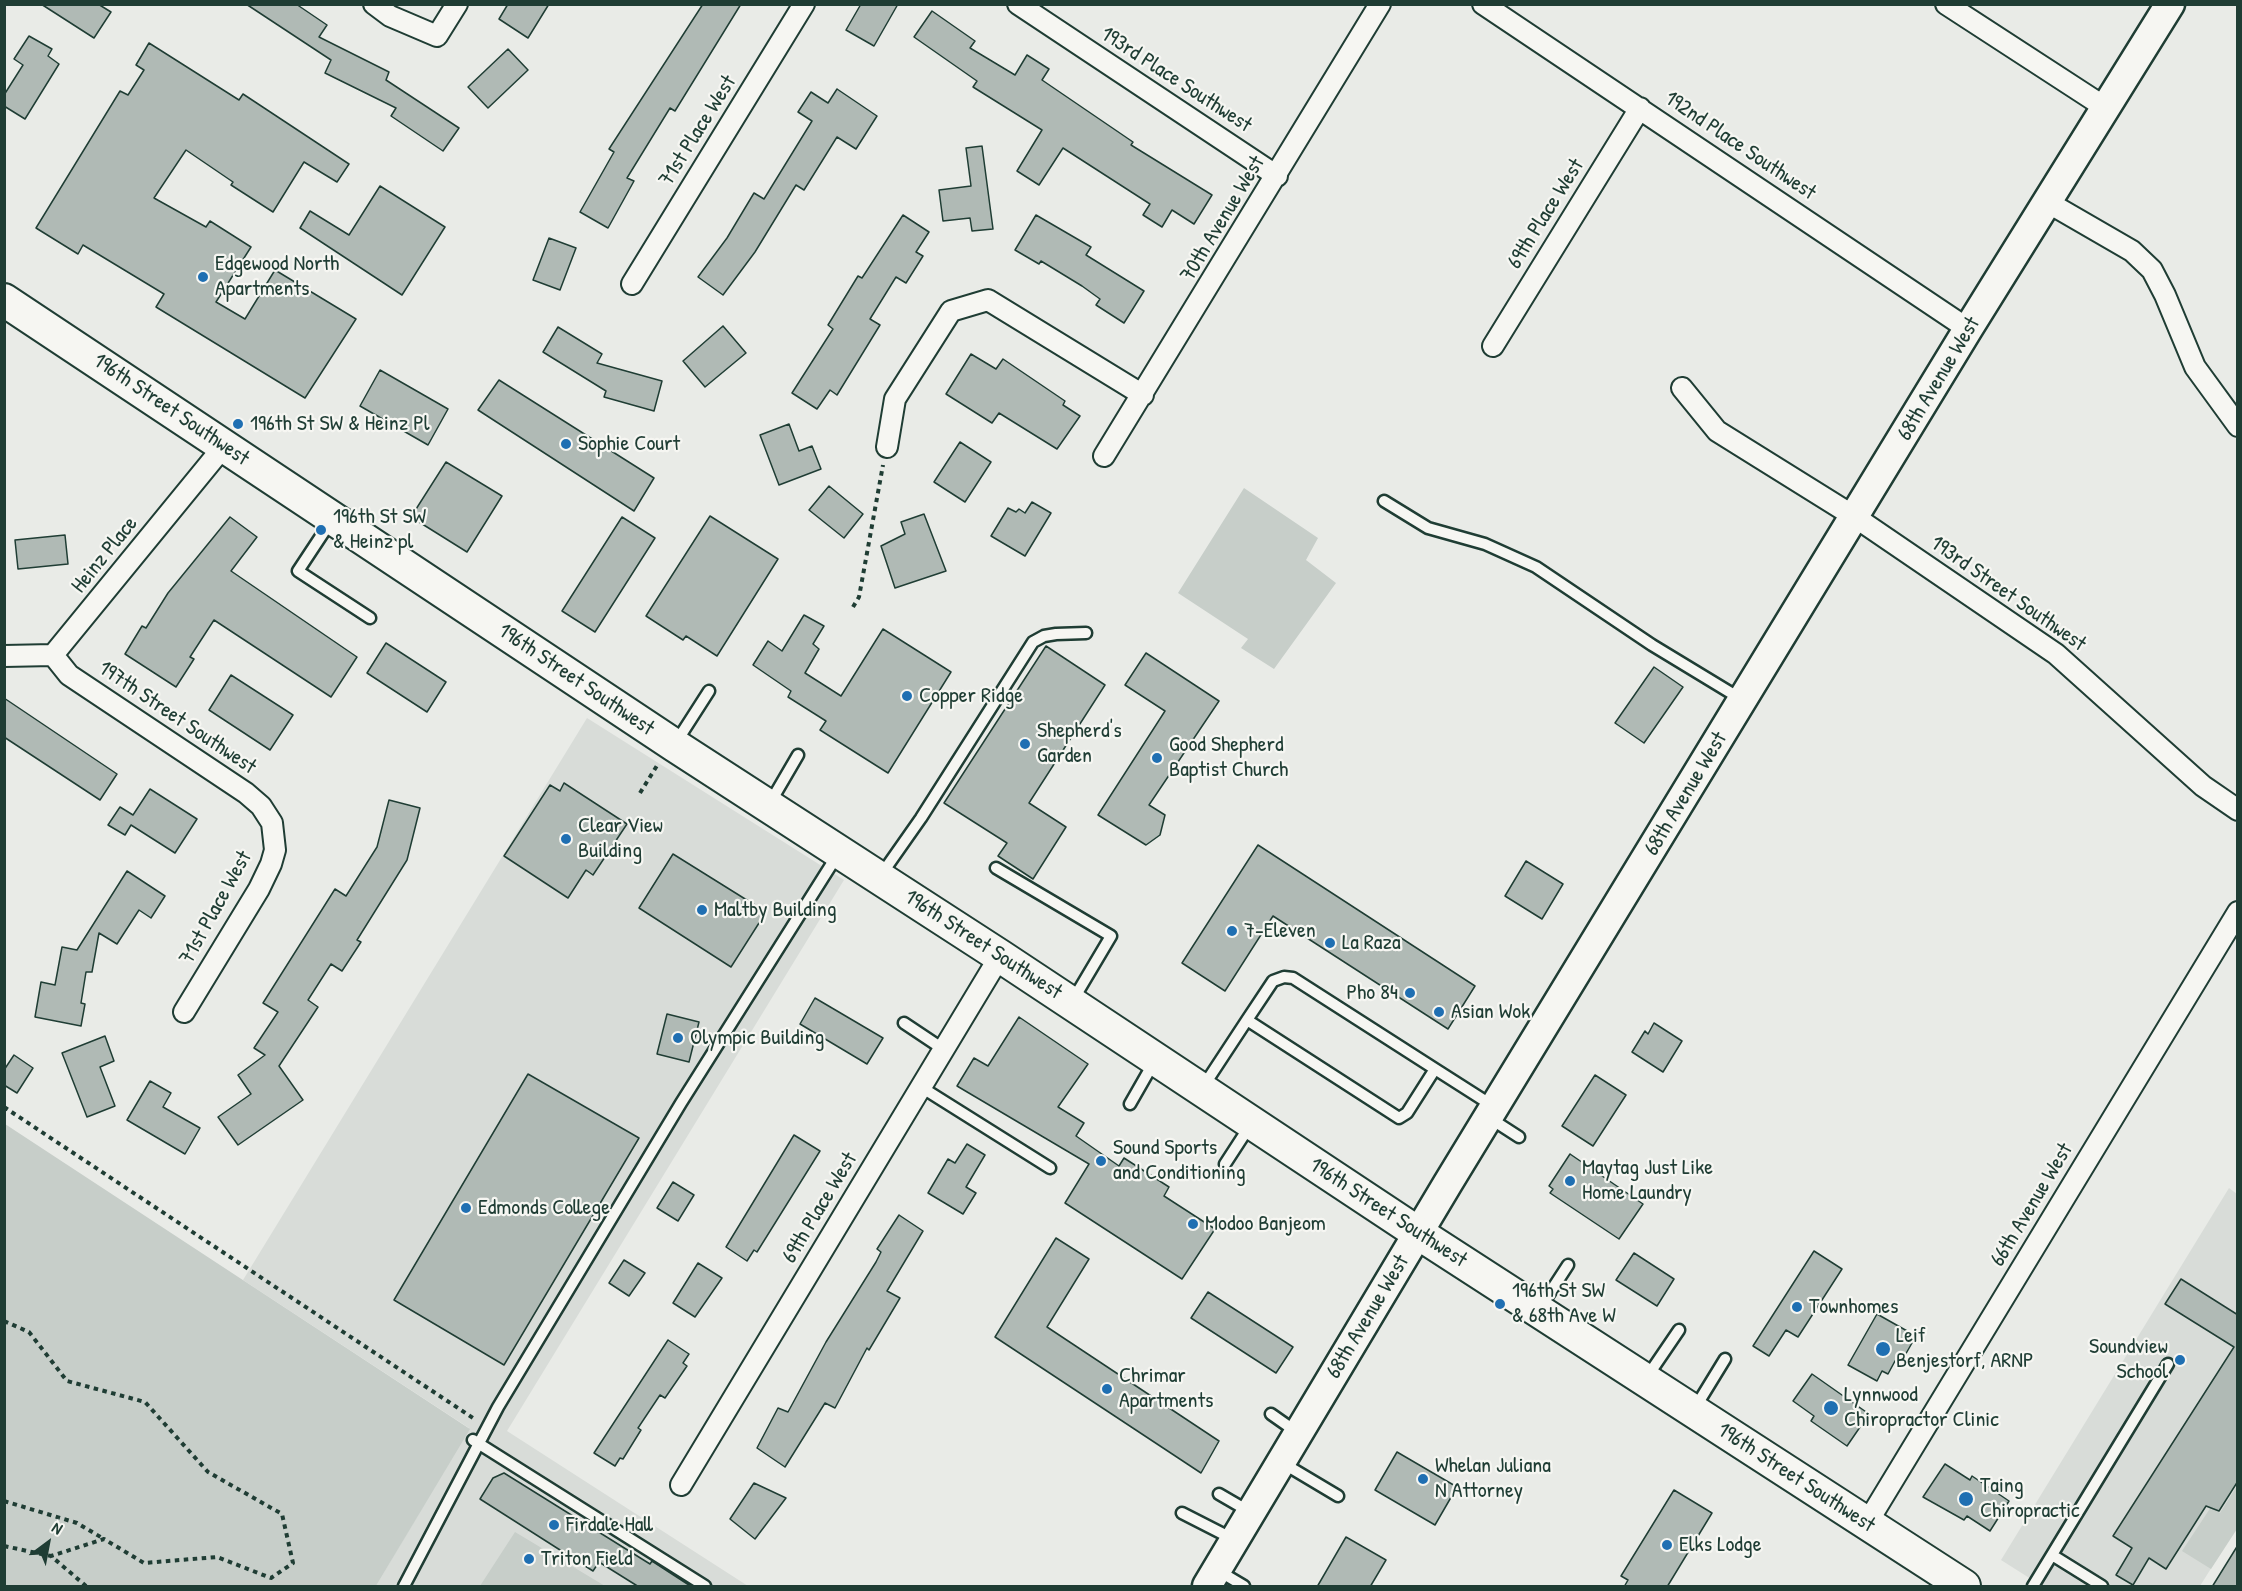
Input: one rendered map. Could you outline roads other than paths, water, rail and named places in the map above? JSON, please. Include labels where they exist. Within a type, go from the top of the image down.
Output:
[{"type":"main road","name":"196th Street Southwest","points":[[4,300],[333,518],[668,752],[768,806],[840,851],[1418,1233],[1964,1587]]},
{"type":"street","points":[[374,4],[390,16],[437,36],[457,4]]},
{"type":"street","name":"71st Place West","points":[[632,284],[804,4]]},
{"type":"street","name":"193rd Place Southwest","points":[[1018,4],[1277,176]]},
{"type":"street","name":"70th Avenue West","points":[[1104,456],[1380,4]]},
{"type":"street","name":"192nd Place Southwest","points":[[1483,4],[1968,329]]},
{"type":"street","points":[[1946,4],[1976,12],[2106,108]]},
{"type":"street","name":"68th Avenue West","points":[[1212,1578],[1418,1233],[1968,329],[2049,203],[2170,4]]},
{"type":"street","name":"69th Place West","points":[[1493,346],[1640,108]]},
{"type":"street","points":[[2049,203],[2132,251],[2152,270],[2165,295],[2194,367],[2238,426]]},
{"type":"street","points":[[887,447],[895,399],[951,311],[988,300],[1143,395]]},
{"type":"street","name":"193rd Street Southwest","points":[[1682,388],[1717,431],[1855,517],[2056,654],[2203,786],[2238,810]]},
{"type":"street","name":"Heinz Place","points":[[53,655],[224,446]]},
{"type":"street","points":[[4,656],[53,655]]},
{"type":"street","name":"197th Street Southwest","points":[[53,655],[69,675],[246,793],[261,806],[272,823]]},
{"type":"street","name":"71st Place West","points":[[184,1012],[259,889],[271,864],[275,850],[272,823]]},
{"type":"street","name":"66th Avenue West","points":[[1867,1523],[2238,912]]},
{"type":"street","name":"69th Place West","points":[[681,1485],[1000,956]]},
{"type":"lane","points":[[1384,501],[1428,528],[1485,544],[1536,567],[1652,645],[1743,700]]},
{"type":"lane","points":[[333,518],[298,571],[370,618]]},
{"type":"lane","points":[[879,877],[921,818],[1033,642],[1044,636],[1086,633]]},
{"type":"lane","points":[[668,752],[709,692]]},
{"type":"lane","points":[[768,806],[798,755]]},
{"type":"lane","points":[[404,1587],[476,1442],[681,1103],[840,851]]},
{"type":"lane","points":[[996,868],[1111,936],[1071,1003]]},
{"type":"lane","points":[[1201,1090],[1273,981],[1284,977],[1293,978],[1435,1069],[1492,1112],[1519,1137]]},
{"type":"lane","points":[[1247,1020],[1399,1118],[1407,1113],[1435,1069]]},
{"type":"lane","points":[[904,1023],[943,1049]]},
{"type":"lane","points":[[1130,1104],[1156,1059]]},
{"type":"lane","points":[[921,1087],[1050,1168]]},
{"type":"lane","points":[[1225,1164],[1252,1123]]},
{"type":"lane","points":[[1538,1311],[1568,1265]]},
{"type":"lane","points":[[1645,1380],[1679,1329]]},
{"type":"lane","points":[[1693,1411],[1725,1359]]},
{"type":"lane","points":[[2033,1587],[2168,1365]]},
{"type":"lane","points":[[1271,1414],[1298,1433]]},
{"type":"lane","points":[[476,1442],[705,1587]]},
{"type":"lane","points":[[1281,1462],[1338,1496]]},
{"type":"lane","points":[[1219,1494],[1251,1512]]},
{"type":"lane","points":[[1182,1513],[1234,1540]]},
{"type":"lane","points":[[2052,1555],[2102,1587]]},
{"type":"lane","points":[[1212,1578],[1244,1587]]},
{"type":"place","name":"Edgewood North Apartments","points":[[203,277]]},
{"type":"place","name":"196th St SW & Heinz Pl","points":[[238,424]]},
{"type":"place","name":"Sophie Court","points":[[566,444]]},
{"type":"place","name":"196th St SW & Heinz pl","points":[[321,530]]},
{"type":"place","name":"Copper Ridge","points":[[907,696]]},
{"type":"place","name":"Shepherd's Garden","points":[[1025,744]]},
{"type":"place","name":"Good Shepherd Baptist Church","points":[[1157,758]]},
{"type":"place","name":"Clear View Building","points":[[566,839]]},
{"type":"place","name":"Maltby Building","points":[[702,910]]},
{"type":"place","name":"7-Eleven","points":[[1232,931]]},
{"type":"place","name":"La Raza","points":[[1330,943]]},
{"type":"place","name":"Pho 84","points":[[1410,993]]},
{"type":"place","name":"Asian Wok","points":[[1439,1012]]},
{"type":"place","name":"Olympic Building","points":[[678,1038]]},
{"type":"place","name":"Sound Sports and Conditioning","points":[[1101,1161]]},
{"type":"place","name":"Maytag Just Like Home Laundry","points":[[1570,1181]]},
{"type":"place","name":"Edmonds College","points":[[466,1208]]},
{"type":"place","name":"Modoo Banjeom","points":[[1193,1224]]},
{"type":"place","name":"196th St SW & 68th Ave W","points":[[1500,1304]]},
{"type":"place","name":"Townhomes","points":[[1797,1307]]},
{"type":"place","name":"Leif Benjestorf, ARNP","points":[[1883,1349]]},
{"type":"place","name":"Soundview School","points":[[2180,1360]]},
{"type":"place","name":"Chrimar Apartments","points":[[1107,1389]]},
{"type":"place","name":"Lynnwood Chiropractor Clinic","points":[[1831,1408]]},
{"type":"place","name":"Whelan Juliana N Attorney","points":[[1423,1479]]},
{"type":"place","name":"Taing Chiropractic","points":[[1966,1499]]},
{"type":"place","name":"Firdale Hall","points":[[554,1525]]},
{"type":"place","name":"Elks Lodge","points":[[1667,1545]]},
{"type":"place","name":"Triton Field","points":[[529,1559]]}]
